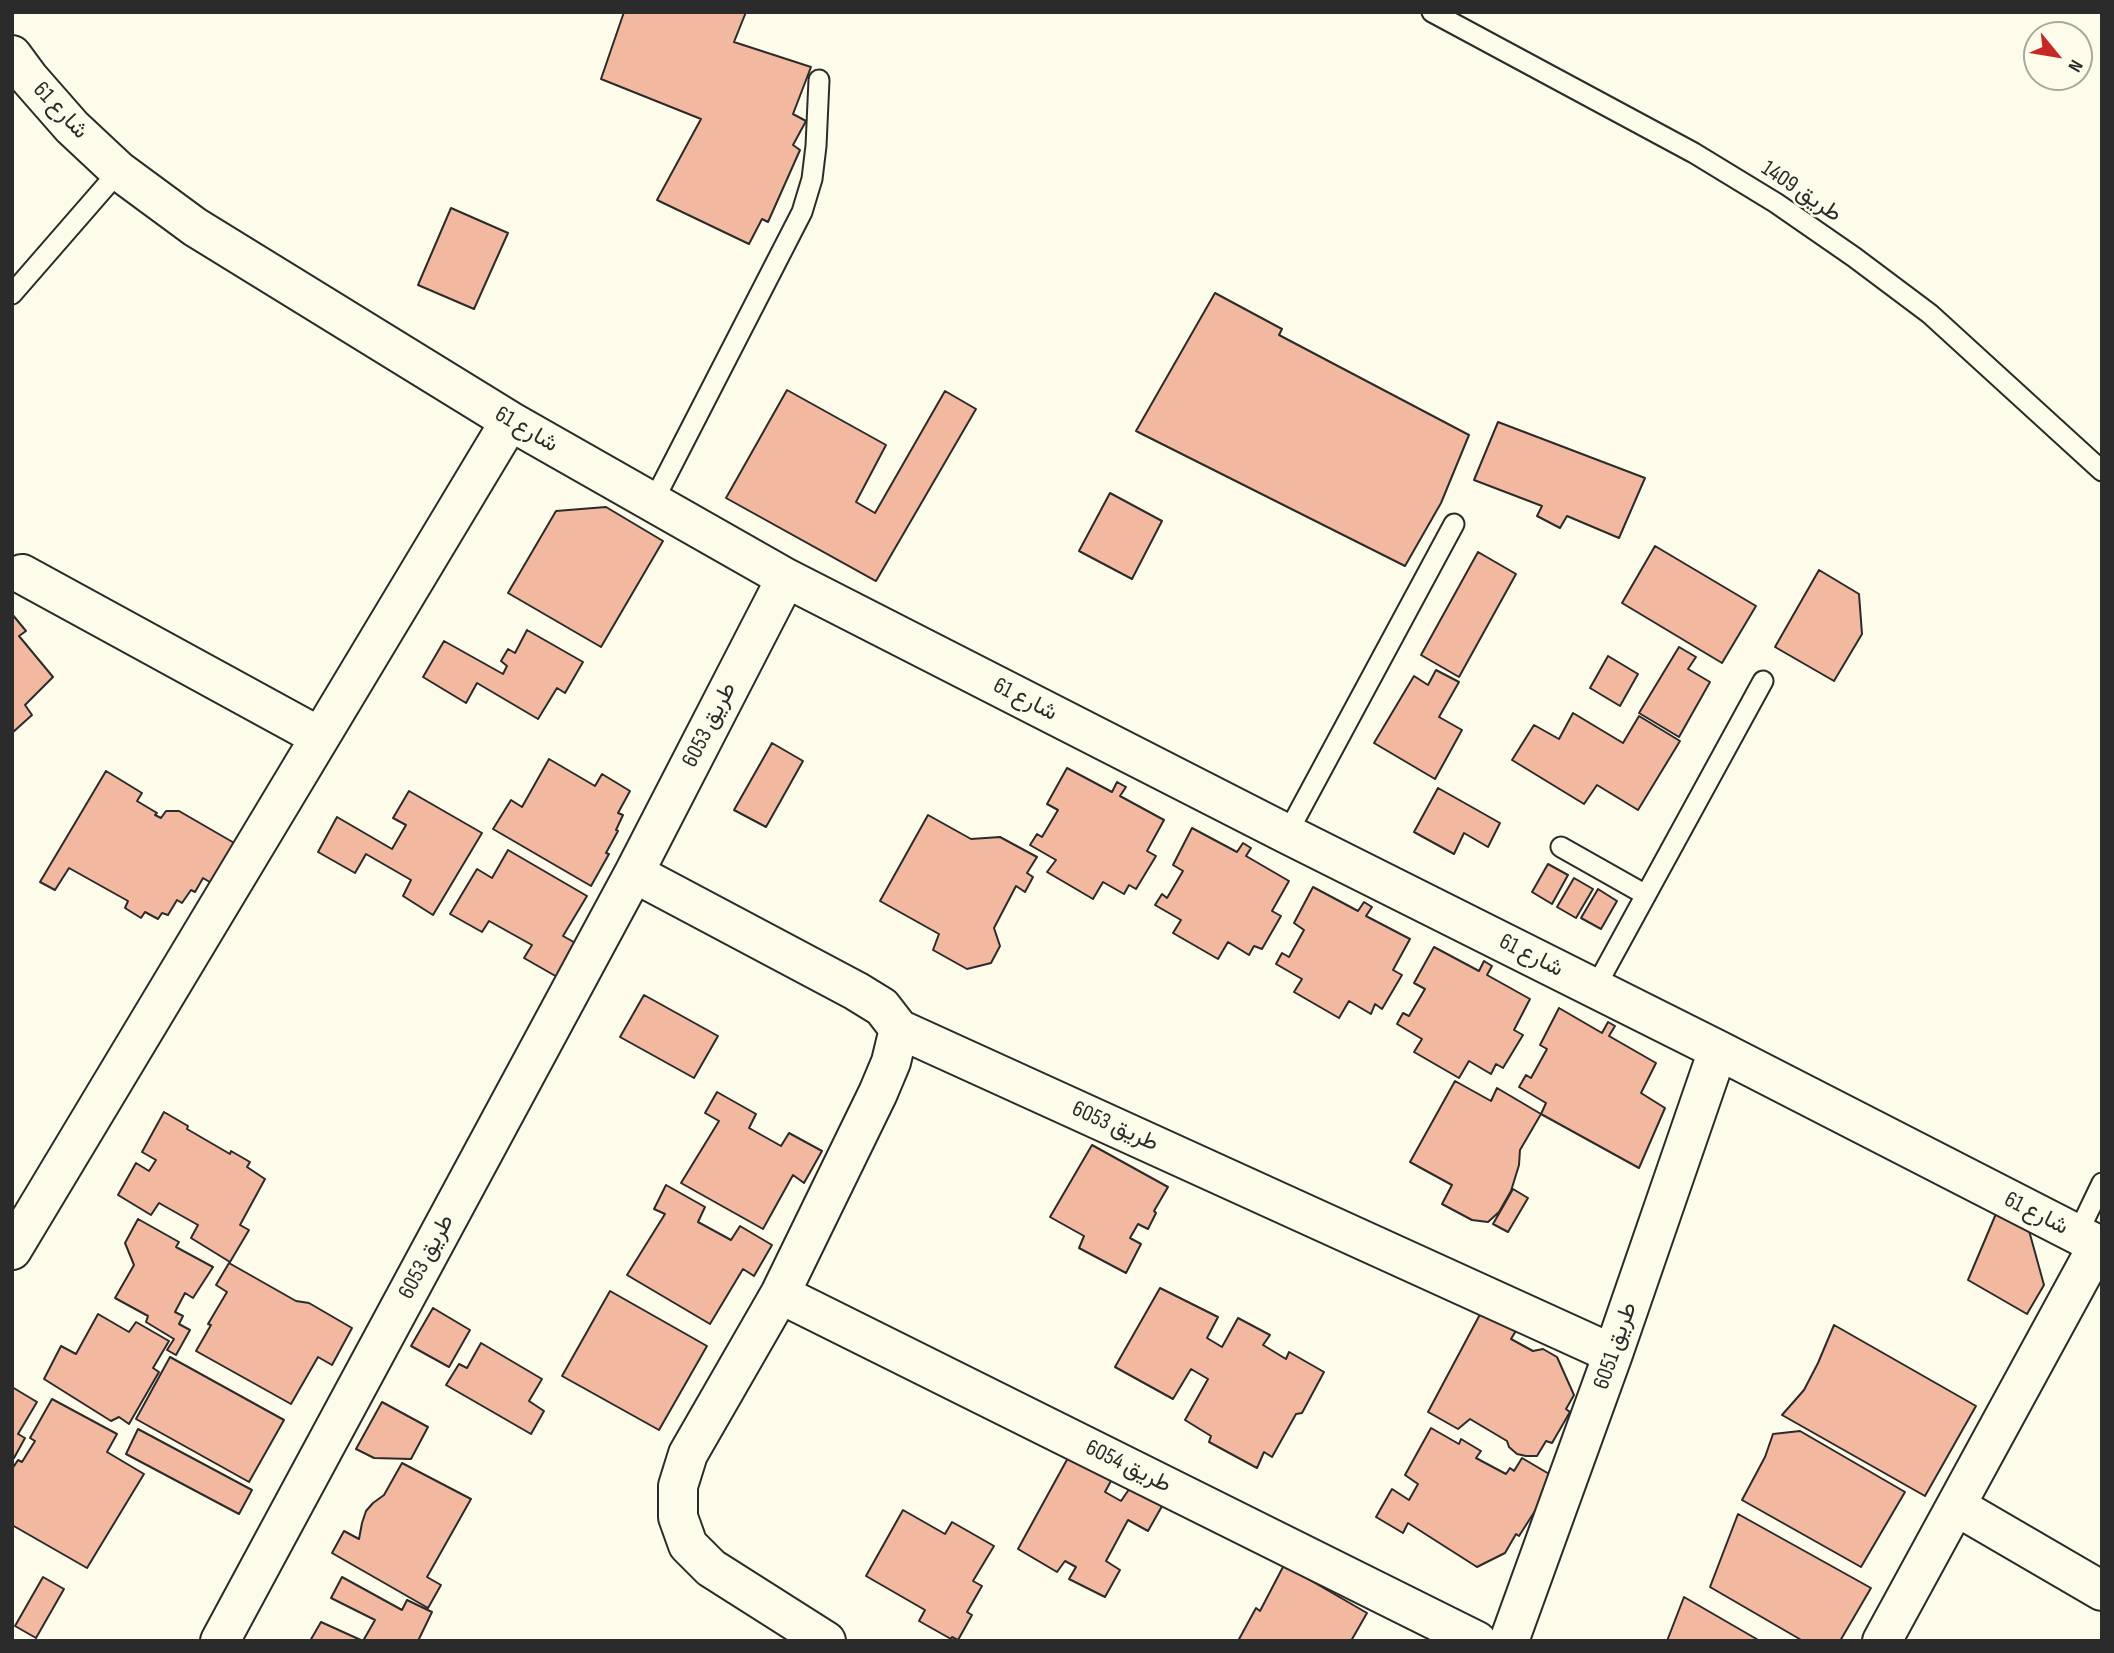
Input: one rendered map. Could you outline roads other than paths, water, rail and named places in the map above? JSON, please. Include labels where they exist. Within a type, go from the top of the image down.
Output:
[{"type":"street","name":"شارع 61","points":[[12,55],[72,127],[119,171],[195,228],[510,421],[786,578],[2092,1242]]},
{"type":"street","points":[[12,1250],[510,421]]},
{"type":"street","points":[[22,573],[320,737]]},
{"type":"street","name":"طريق 6053","points":[[220,1641],[634,873],[786,578]]},
{"type":"street","name":"طريق 6053","points":[[634,873],[856,991],[882,1007],[900,1029],[1614,1354]]},
{"type":"street","points":[[826,1641],[711,1568],[688,1545],[678,1517],[678,1486],[688,1454],[779,1294],[878,1093],[891,1062],[900,1029]]},
{"type":"street","name":"طريق 6051","points":[[1509,1641],[1614,1354],[1718,1050]]},
{"type":"street","points":[[1882,1641],[1956,1506],[2092,1242]]},
{"type":"street","name":"طريق 6054","points":[[779,1294],[1477,1641]]},
{"type":"street","points":[[1956,1506],[2102,1591]]},
{"type":"lane","name":"طريق 1409","points":[[1432,12],[1694,153],[1776,203],[1930,314],[2102,471]]},
{"type":"lane","points":[[653,502],[802,212],[812,179],[819,80]]},
{"type":"lane","points":[[12,294],[119,171]]},
{"type":"lane","points":[[1287,834],[1454,524]]},
{"type":"lane","points":[[1595,988],[1763,681]]},
{"type":"lane","points":[[1561,848],[1646,895]]},
{"type":"lane","points":[[2092,1242],[2102,1183]]}]
